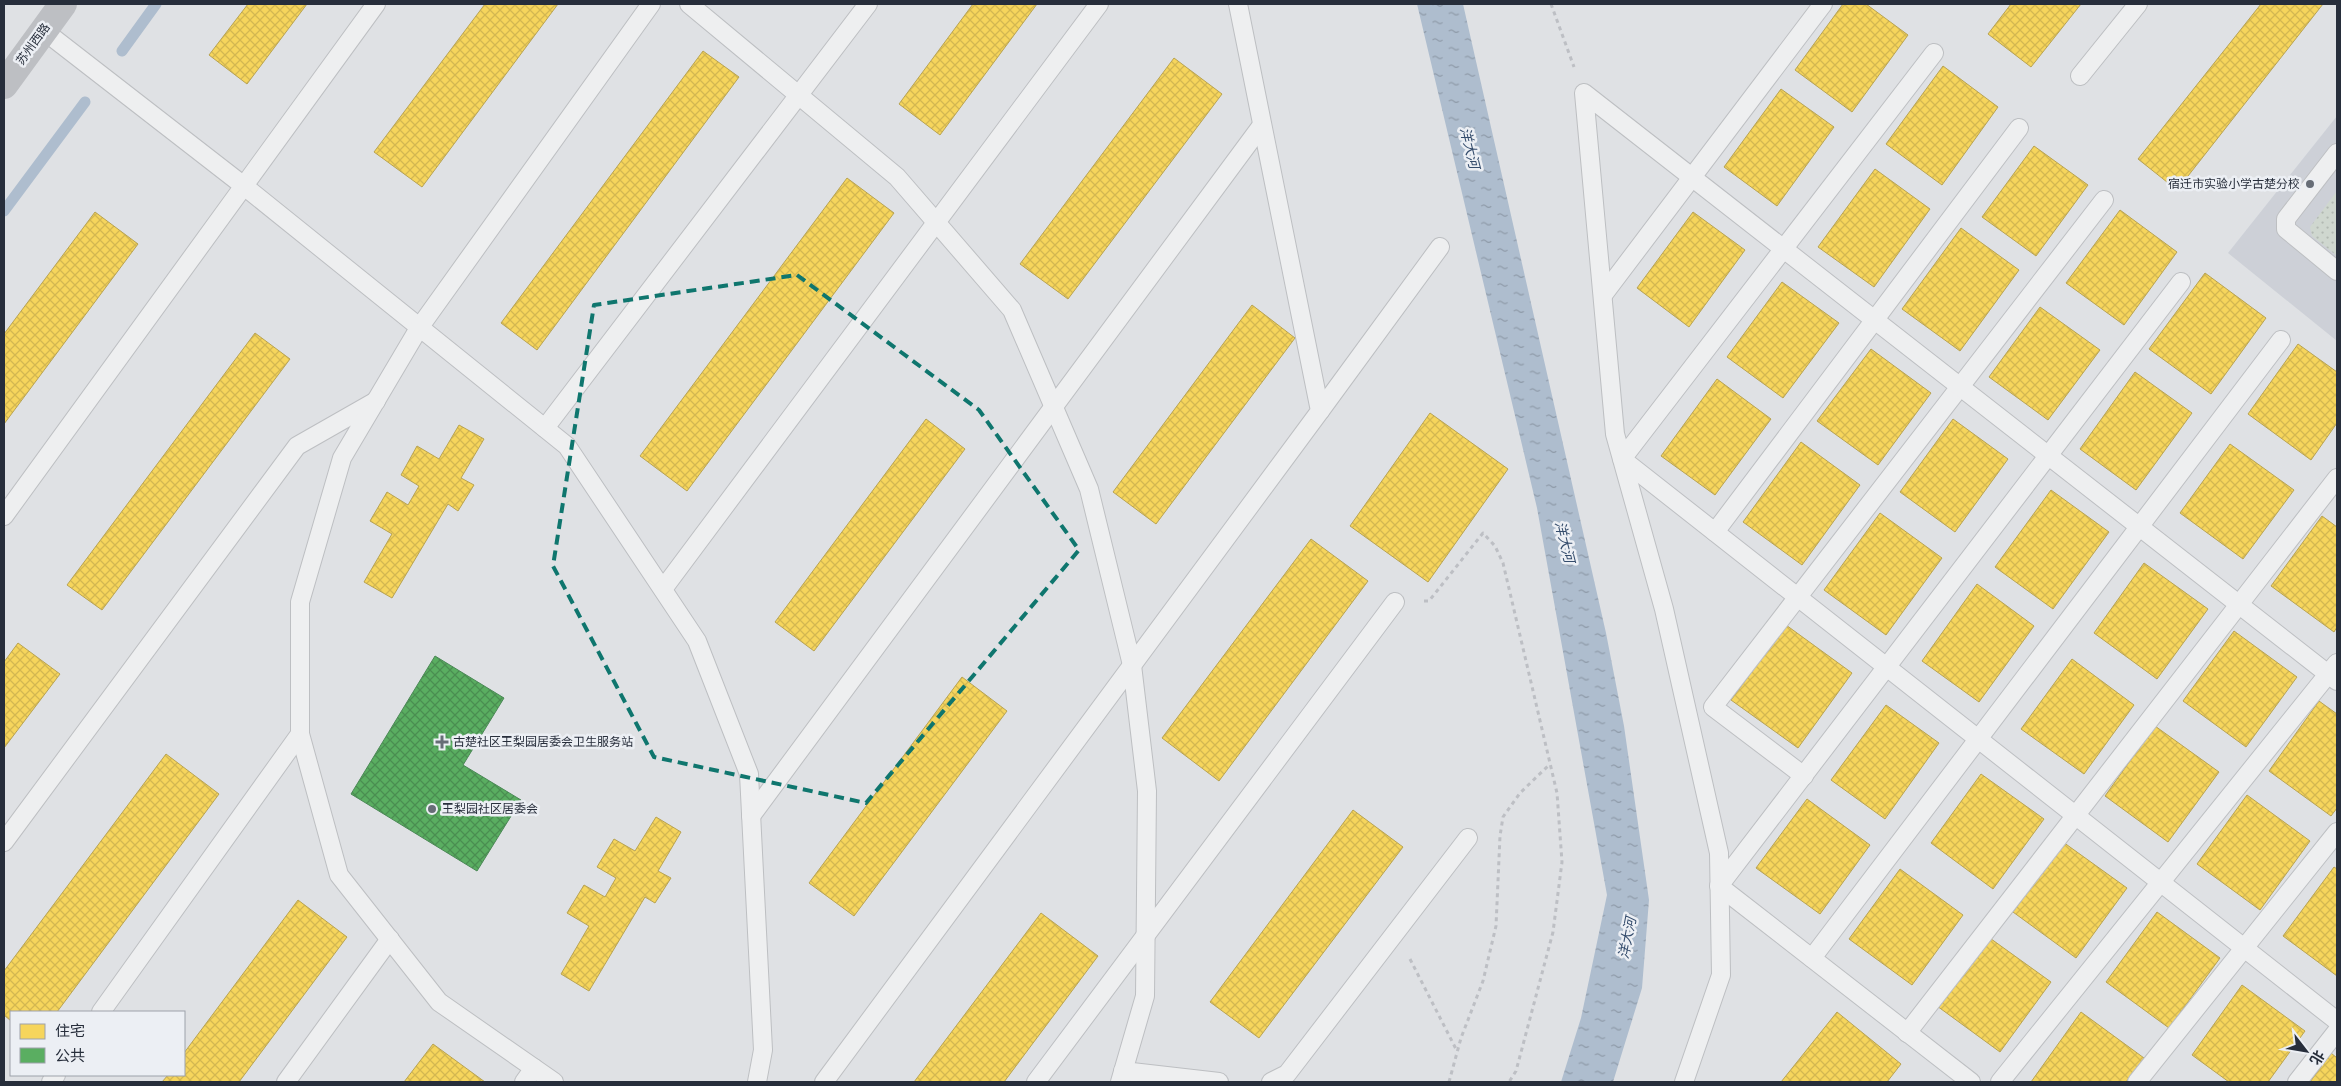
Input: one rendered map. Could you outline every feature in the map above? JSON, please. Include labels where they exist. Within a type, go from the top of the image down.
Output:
[{"type":"main road","name":"苏州西路","points":[[4,85],[63,4]]},
{"type":"lane","points":[[4,516],[376,4]]},
{"type":"lane","points":[[554,1082],[529,1075],[439,1002],[339,875],[300,734],[300,602],[342,458],[419,328],[651,4]]},
{"type":"lane","points":[[689,4],[897,177],[1012,310],[1090,488],[1132,665],[1147,791],[1144,996],[1122,1077],[1219,1082]]},
{"type":"lane","points":[[545,428],[868,4]]},
{"type":"lane","points":[[663,589],[1098,4]]},
{"type":"lane","points":[[1238,4],[1320,411]]},
{"type":"lane","points":[[1603,295],[1823,4]]},
{"type":"lane","points":[[2080,76],[2138,4]]},
{"type":"lane","points":[[43,30],[244,186],[567,446],[697,642],[749,774],[763,1050],[757,1082]]},
{"type":"lane","points":[[1622,459],[1934,53]]},
{"type":"lane","points":[[1584,93],[2240,604],[2334,672],[2000,1082]]},
{"type":"lane","points":[[1584,93],[1615,434],[1666,618],[1719,853],[1721,976],[1684,1082]]},
{"type":"lane","points":[[751,816],[1262,125]]},
{"type":"lane","points":[[1715,532],[2020,128]]},
{"type":"lane","points":[[2337,153],[2286,218],[2286,229],[2337,271]]},
{"type":"lane","points":[[1804,776],[1712,707],[2104,200]]},
{"type":"lane","points":[[824,1082],[1440,247]]},
{"type":"lane","points":[[1719,886],[2181,282]]},
{"type":"lane","points":[[1812,958],[2281,340]]},
{"type":"lane","points":[[4,842],[296,446],[376,401]]},
{"type":"lane","points":[[1622,459],[2337,1021]]},
{"type":"lane","points":[[1907,1032],[2337,478]]},
{"type":"lane","points":[[1036,1082],[1396,602]]},
{"type":"lane","points":[[102,1011],[300,734]]},
{"type":"lane","points":[[2137,1082],[2337,832]]},
{"type":"lane","points":[[1272,1082],[1287,1074],[1468,838]]},
{"type":"lane","points":[[1719,886],[1971,1082]]},
{"type":"lane","points":[[286,1082],[390,940]]},
{"type":"lane","points":[[2297,1082],[2337,1031]]},
{"type":"path","points":[[1551,4],[1584,93]]},
{"type":"path","points":[[1396,602],[1429,601],[1483,533],[1495,546],[1503,563],[1557,793],[1562,862],[1553,932],[1516,1071],[1509,1082]]},
{"type":"path","points":[[1449,1082],[1457,1051],[1483,981],[1496,926],[1500,836],[1503,817],[1520,793],[1550,764]]},
{"type":"path","points":[[1396,931],[1457,1051]]},
{"type":"highlighted area","points":[[797,275],[979,410],[1079,550],[866,803],[654,757],[553,566],[594,305]]},
{"type":"shaded area","name":"宿迁市实验小学古楚分校","points":[[2337,116],[2337,341],[2228,253]]},
{"type":"shaded area","points":[[2337,191],[2337,256],[2312,236],[2310,227]]},
{"type":"water","name":"洋大河","points":[[1417,4],[1463,4],[1606,633],[1624,726],[1649,900],[1642,988],[1613,1082],[1561,1082],[1581,1018],[1607,895],[1537,508]]},
{"type":"building: 住宅","points":[[248,4],[307,4],[247,84],[209,55]]},
{"type":"building: 住宅","points":[[485,4],[558,4],[422,187],[374,152]]},
{"type":"building: 住宅","points":[[973,4],[1037,4],[940,135],[899,104]]},
{"type":"building: 住宅","points":[[1843,4],[1866,4],[1908,35],[1852,112],[1795,70]]},
{"type":"building: 住宅","points":[[2011,4],[2081,4],[2031,67],[1988,34]]},
{"type":"building: 住宅","points":[[2261,4],[2323,4],[2177,190],[2138,159]]},
{"type":"building: 住宅","points":[[703,51],[739,77],[537,350],[501,323]]},
{"type":"building: 住宅","points":[[1174,58],[1222,94],[1068,299],[1020,264]]},
{"type":"building: 住宅","points":[[1943,66],[1998,107],[1942,185],[1886,144]]},
{"type":"building: 住宅","points":[[1781,89],[1834,127],[1777,206],[1724,167]]},
{"type":"building: 住宅","points":[[2034,146],[2088,185],[2036,256],[1982,217]]},
{"type":"building: 住宅","points":[[1875,169],[1930,209],[1874,287],[1818,247]]},
{"type":"building: 住宅","points":[[847,178],[894,213],[687,491],[640,456]]},
{"type":"building: 住宅","points":[[2120,210],[2177,252],[2124,325],[2066,283]]},
{"type":"building: 住宅","points":[[95,212],[138,244],[4,424],[4,334]]},
{"type":"building: 住宅","points":[[1693,212],[1745,250],[1689,327],[1637,288]]},
{"type":"building: 住宅","points":[[1961,228],[2019,270],[1960,351],[1902,309]]},
{"type":"building: 住宅","points":[[2205,273],[2266,318],[2211,394],[2149,349]]},
{"type":"building: 住宅","points":[[1782,282],[1839,323],[1783,398],[1727,357]]},
{"type":"building: 住宅","points":[[1252,305],[1295,338],[1156,524],[1113,492]]},
{"type":"building: 住宅","points":[[2040,307],[2100,350],[2048,420],[1989,377]]},
{"type":"building: 住宅","points":[[255,333],[290,359],[102,610],[67,585]]},
{"type":"building: 住宅","points":[[2298,344],[2337,372],[2337,423],[2311,460],[2248,414]]},
{"type":"building: 住宅","points":[[1871,349],[1931,393],[1878,465],[1817,421]]},
{"type":"building: 住宅","points":[[2135,372],[2192,413],[2136,490],[2080,449]]},
{"type":"building: 住宅","points":[[1717,379],[1771,419],[1715,495],[1661,456]]},
{"type":"building: 住宅","points":[[1430,413],[1508,469],[1428,582],[1350,526]]},
{"type":"building: 住宅","points":[[926,419],[965,449],[814,651],[775,622]]},
{"type":"building: 住宅","points":[[1953,419],[2008,459],[1955,532],[1900,492]]},
{"type":"building: 住宅","points":[[459,425],[484,439],[461,478],[474,485],[458,511],[448,504],[392,598],[364,582],[392,534],[370,521],[387,492],[408,505],[419,486],[401,475],[417,446],[439,459]]},
{"type":"building: 住宅","points":[[1801,442],[1860,485],[1802,565],[1743,522]]},
{"type":"building: 住宅","points":[[2230,444],[2294,490],[2243,559],[2180,513]]},
{"type":"building: 住宅","points":[[2051,490],[2109,532],[2053,609],[1995,567]]},
{"type":"building: 住宅","points":[[1880,513],[1942,558],[1886,635],[1824,590]]},
{"type":"building: 住宅","points":[[2322,516],[2337,527],[2337,627],[2334,632],[2271,586]]},
{"type":"building: 住宅","points":[[1311,539],[1368,581],[1219,781],[1162,738]]},
{"type":"building: 住宅","points":[[2144,563],[2208,609],[2157,679],[2094,633]]},
{"type":"building: 住宅","points":[[1977,584],[2034,626],[1979,702],[1922,661]]},
{"type":"building: 住宅","points":[[1786,625],[1852,673],[1798,748],[1731,700]]},
{"type":"building: 住宅","points":[[2234,631],[2297,677],[2246,747],[2183,701]]},
{"type":"building: 住宅","points":[[18,643],[60,674],[4,748],[4,662]]},
{"type":"building: 住宅","points":[[2072,659],[2134,705],[2084,774],[2021,729]]},
{"type":"building: 住宅","points":[[962,677],[1007,711],[854,916],[809,883]]},
{"type":"building: 住宅","points":[[2319,701],[2337,714],[2337,808],[2331,816],[2269,771]]},
{"type":"building: 住宅","points":[[1886,705],[1939,743],[1885,819],[1831,780]]},
{"type":"building: 住宅","points":[[2155,726],[2219,772],[2168,842],[2105,796]]},
{"type":"building: 住宅","points":[[166,754],[219,794],[58,1011],[10,1011],[10,1020],[4,1015],[4,971]]},
{"type":"building: 住宅","points":[[1981,774],[2044,819],[1993,889],[1931,843]]},
{"type":"building: 住宅","points":[[2247,795],[2310,841],[2260,910],[2197,864]]},
{"type":"building: 住宅","points":[[1807,799],[1870,845],[1820,914],[1756,868]]},
{"type":"building: 住宅","points":[[1353,810],[1403,847],[1259,1038],[1210,1002]]},
{"type":"building: 住宅","points":[[656,817],[681,832],[658,871],[671,878],[655,903],[645,897],[589,991],[561,974],[589,926],[567,913],[584,885],[605,897],[616,878],[597,867],[614,839],[635,851]]},
{"type":"building: 住宅","points":[[2063,842],[2127,888],[2076,958],[2013,912]]},
{"type":"building: 住宅","points":[[2334,867],[2337,869],[2337,976],[2283,936]]},
{"type":"building: 住宅","points":[[1900,869],[1963,915],[1912,985],[1849,939]]},
{"type":"building: 住宅","points":[[298,900],[347,937],[239,1082],[162,1082],[167,1076],[185,1076],[185,1052]]},
{"type":"building: 住宅","points":[[2157,912],[2220,958],[2169,1028],[2106,982]]},
{"type":"building: 住宅","points":[[1041,913],[1098,956],[1004,1082],[914,1082]]},
{"type":"building: 住宅","points":[[1987,936],[2051,982],[2000,1052],[1937,1006]]},
{"type":"building: 住宅","points":[[2242,985],[2305,1031],[2268,1082],[2229,1082],[2192,1055]]},
{"type":"building: 住宅","points":[[1837,1012],[1901,1064],[1887,1082],[1781,1082]]},
{"type":"building: 住宅","points":[[2081,1012],[2144,1058],[2126,1082],[2031,1082]]},
{"type":"building: 住宅","points":[[433,1044],[485,1082],[404,1082]]},
{"type":"building: 住宅","points":[[2331,1053],[2337,1058],[2337,1082],[2310,1082]]},
{"type":"building: 公共","points":[[435,656],[504,698],[463,765],[521,800],[477,871],[351,794]]},
{"type":"waterway","points":[[122,51],[156,4]]},
{"type":"waterway","points":[[4,211],[85,102]]},
{"type":"place","name":"宿迁市实验小学古楚分校","points":[[2310,184]]},
{"type":"place","name":"古楚社区王梨园居委会卫生服务站","points":[[442,742]]},
{"type":"place","name":"王梨园社区居委会","points":[[432,809]]}]
